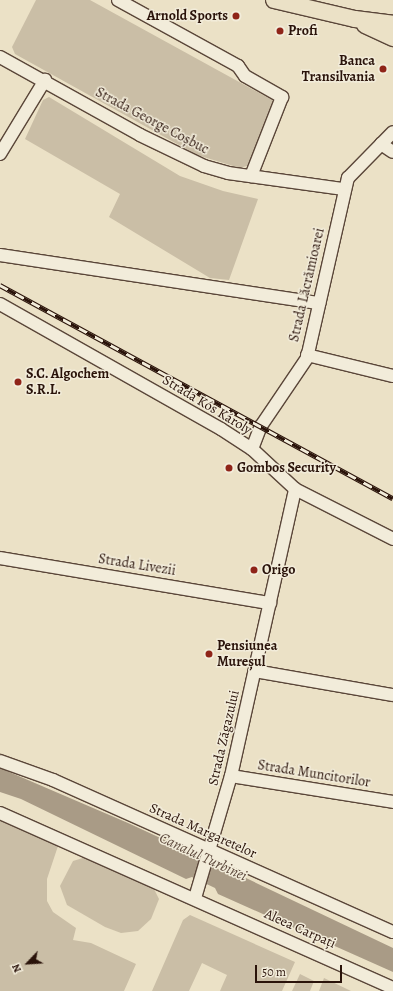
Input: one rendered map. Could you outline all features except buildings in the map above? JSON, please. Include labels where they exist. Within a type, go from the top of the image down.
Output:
[{"type":"main road","points":[[274,0],[355,20],[393,24]]},
{"type":"main road","points":[[355,20],[393,38]]},
{"type":"street","points":[[118,0],[238,66],[245,76],[282,97],[251,176]]},
{"type":"street","name":"Strada George Coșbuc","points":[[0,57],[45,80],[184,157],[210,168],[251,176],[344,189]]},
{"type":"street","points":[[0,153],[45,80]]},
{"type":"street","name":"Strada Lăcrămioarei","points":[[252,449],[261,426],[307,355],[344,189],[348,178],[361,162],[393,132]]},
{"type":"street","points":[[381,144],[393,152]]},
{"type":"street","points":[[0,255],[319,303]]},
{"type":"street","name":"Strada Kós Károly","points":[[0,304],[252,449],[295,489],[393,539]]},
{"type":"street","points":[[307,355],[393,376]]},
{"type":"street","name":"Strada Zăgazului","points":[[197,893],[231,776],[295,489]]},
{"type":"street","name":"Strada Livezii","points":[[0,558],[270,603]]},
{"type":"street","points":[[255,671],[393,695]]},
{"type":"street","name":"Strada Margaretelor","points":[[0,761],[53,780],[393,932]]},
{"type":"street","name":"Strada Muncitorilor","points":[[231,776],[393,802]]},
{"type":"street","name":"Aleea Carpați","points":[[0,813],[197,893],[393,988]]},
{"type":"shaded area","points":[[36,0],[90,0],[272,100],[274,108],[250,165],[240,168],[197,155],[15,54],[12,47]]},
{"type":"shaded area","points":[[49,97],[180,176],[223,191],[258,199],[229,280],[210,278],[109,217],[120,194],[25,139],[43,100]]},
{"type":"shaded area","name":"Canalul Turbinei","points":[[0,768],[128,823],[195,854],[198,860],[223,871],[229,870],[393,948],[393,972],[218,894],[215,888],[192,877],[186,879],[21,799],[0,792]]},
{"type":"shaded area","points":[[0,818],[54,841],[58,846],[47,879],[47,901],[53,912],[76,928],[73,940],[91,943],[136,964],[124,991],[0,991]]},
{"type":"shaded area","points":[[86,857],[153,887],[159,899],[151,919],[138,931],[121,933],[105,927],[67,905],[60,886],[73,861]]},
{"type":"shaded area","points":[[190,915],[295,962],[282,991],[220,991],[227,975],[202,963],[189,991],[152,991],[183,920]]},
{"type":"shaded area","points":[[300,974],[314,981],[310,991],[292,991]]},
{"type":"shaded area","points":[[324,978],[351,991],[319,991]]},
{"type":"railway","points":[[0,285],[393,498]]},
{"type":"place","name":"Arnold Sports","points":[[236,16]]},
{"type":"place","name":"Profi","points":[[280,31]]},
{"type":"place","name":"Banca Transilvania","points":[[383,69]]},
{"type":"place","name":"S.C. Algochem S.R.L.","points":[[18,382]]},
{"type":"place","name":"Gombos Security","points":[[229,468]]},
{"type":"place","name":"Origo","points":[[254,570]]},
{"type":"place","name":"Pensiunea Mureșul","points":[[209,654]]}]
